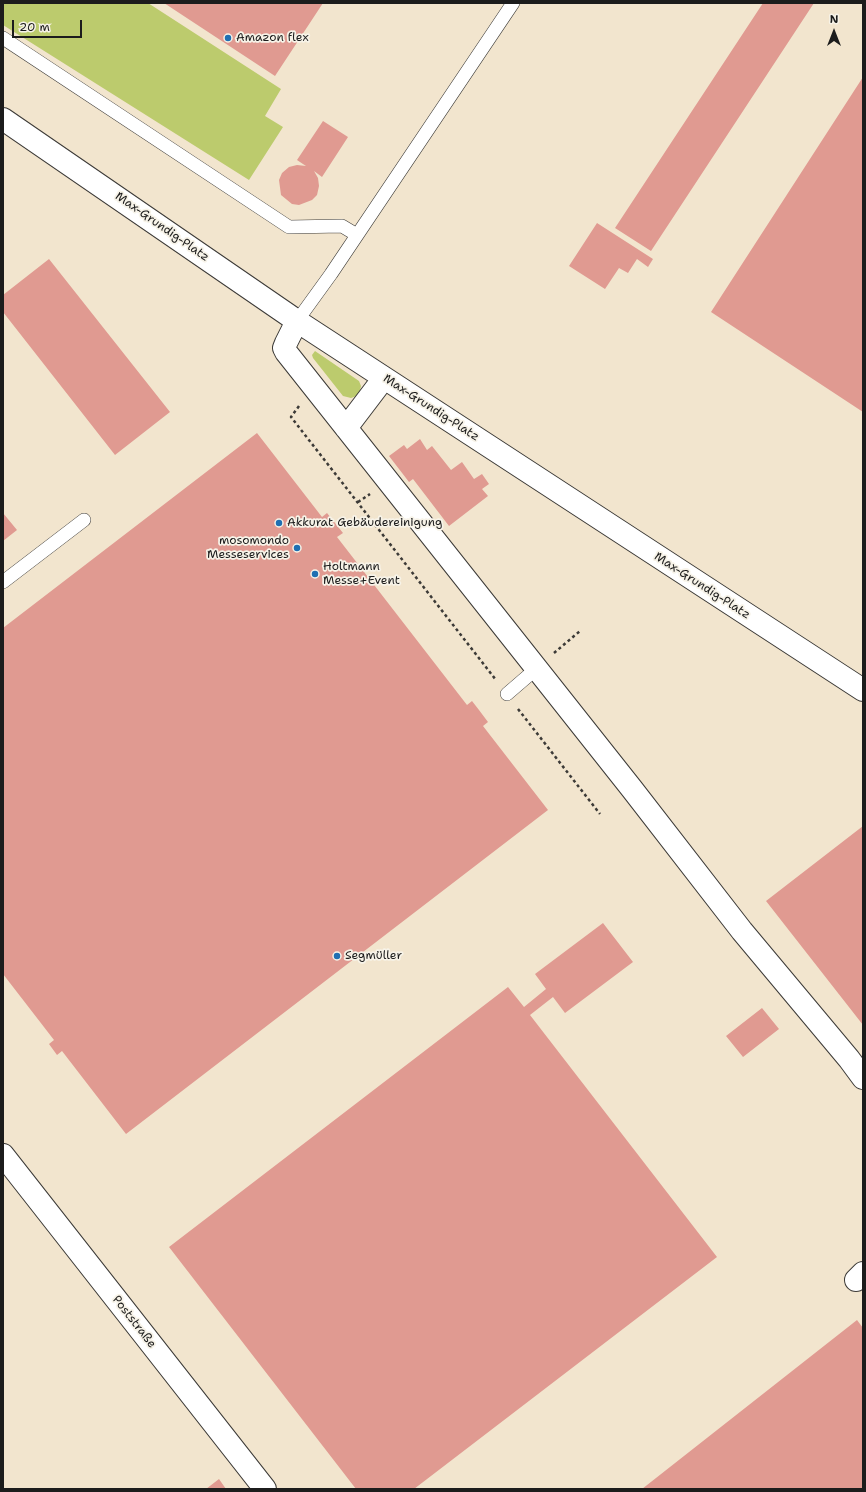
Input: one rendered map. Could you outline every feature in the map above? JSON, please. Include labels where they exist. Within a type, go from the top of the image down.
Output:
[{"type":"street","name":"Max-Grundig-Platz","points":[[3,119],[297,321],[863,690]]},
{"type":"street","points":[[297,321],[284,348],[317,392],[742,931],[849,1059],[863,1078]]},
{"type":"street","points":[[346,428],[384,378]]},
{"type":"street","name":"Poststraße","points":[[3,1156],[265,1489]]},
{"type":"lane","points":[[297,321],[357,235],[513,3]]},
{"type":"lane","points":[[3,38],[289,227],[342,226],[357,235]]},
{"type":"lane","points":[[3,582],[84,520]]},
{"type":"lane","points":[[506,694],[536,669]]},
{"type":"path","points":[[317,392],[299,406],[291,417],[600,814]]},
{"type":"path","points":[[536,669],[580,631]]},
{"type":"green space","points":[[3,3],[148,3],[281,89],[265,116],[283,127],[249,180],[3,25]]},
{"type":"green space","points":[[315,351],[359,381],[361,386],[359,395],[351,398],[343,396],[313,358],[312,355]]},
{"type":"building","points":[[164,3],[323,3],[275,76]]},
{"type":"building","points":[[763,3],[814,3],[651,251],[615,228]]},
{"type":"building","points":[[863,77],[863,412],[711,312]]},
{"type":"building","points":[[323,121],[348,137],[322,177],[314,171],[318,178],[319,186],[317,195],[312,200],[299,205],[292,204],[281,195],[279,180],[282,173],[289,167],[297,165],[306,166],[297,160]]},
{"type":"building","points":[[597,223],[653,259],[648,267],[637,259],[628,273],[619,268],[605,289],[569,266]]},
{"type":"building","points":[[49,259],[170,412],[115,455],[3,312],[3,295]]},
{"type":"building","points":[[257,433],[322,517],[327,513],[343,533],[337,537],[467,705],[472,701],[479,710],[488,722],[483,726],[548,810],[126,1134],[62,1051],[57,1055],[49,1044],[54,1040],[3,974],[3,628]]},
{"type":"building","points":[[420,439],[427,450],[432,446],[451,470],[462,462],[474,479],[482,474],[489,484],[482,489],[488,496],[449,526],[413,479],[409,482],[389,456],[404,445],[407,449]]},
{"type":"building","points":[[3,513],[17,530],[3,541]]},
{"type":"building","points":[[863,826],[863,1025],[766,901]]},
{"type":"building","points":[[603,923],[633,962],[565,1013],[553,997],[530,1015],[717,1257],[414,1489],[356,1489],[169,1247],[508,987],[524,1007],[546,989],[535,974]]},
{"type":"building","points":[[762,1008],[779,1029],[743,1057],[726,1036]]},
{"type":"building","points":[[857,1320],[863,1328],[863,1489],[642,1489]]},
{"type":"building","points":[[219,1479],[226,1489],[206,1489]]},
{"type":"place","name":"Amazon flex","points":[[228,38]]},
{"type":"place","name":"Akkurat Gebäudereinigung","points":[[279,523]]},
{"type":"place","name":"mosomondo Messeservices","points":[[297,548]]},
{"type":"place","name":"Holtmann Messe+Event","points":[[315,574]]},
{"type":"place","name":"Segmüller","points":[[337,956]]}]
